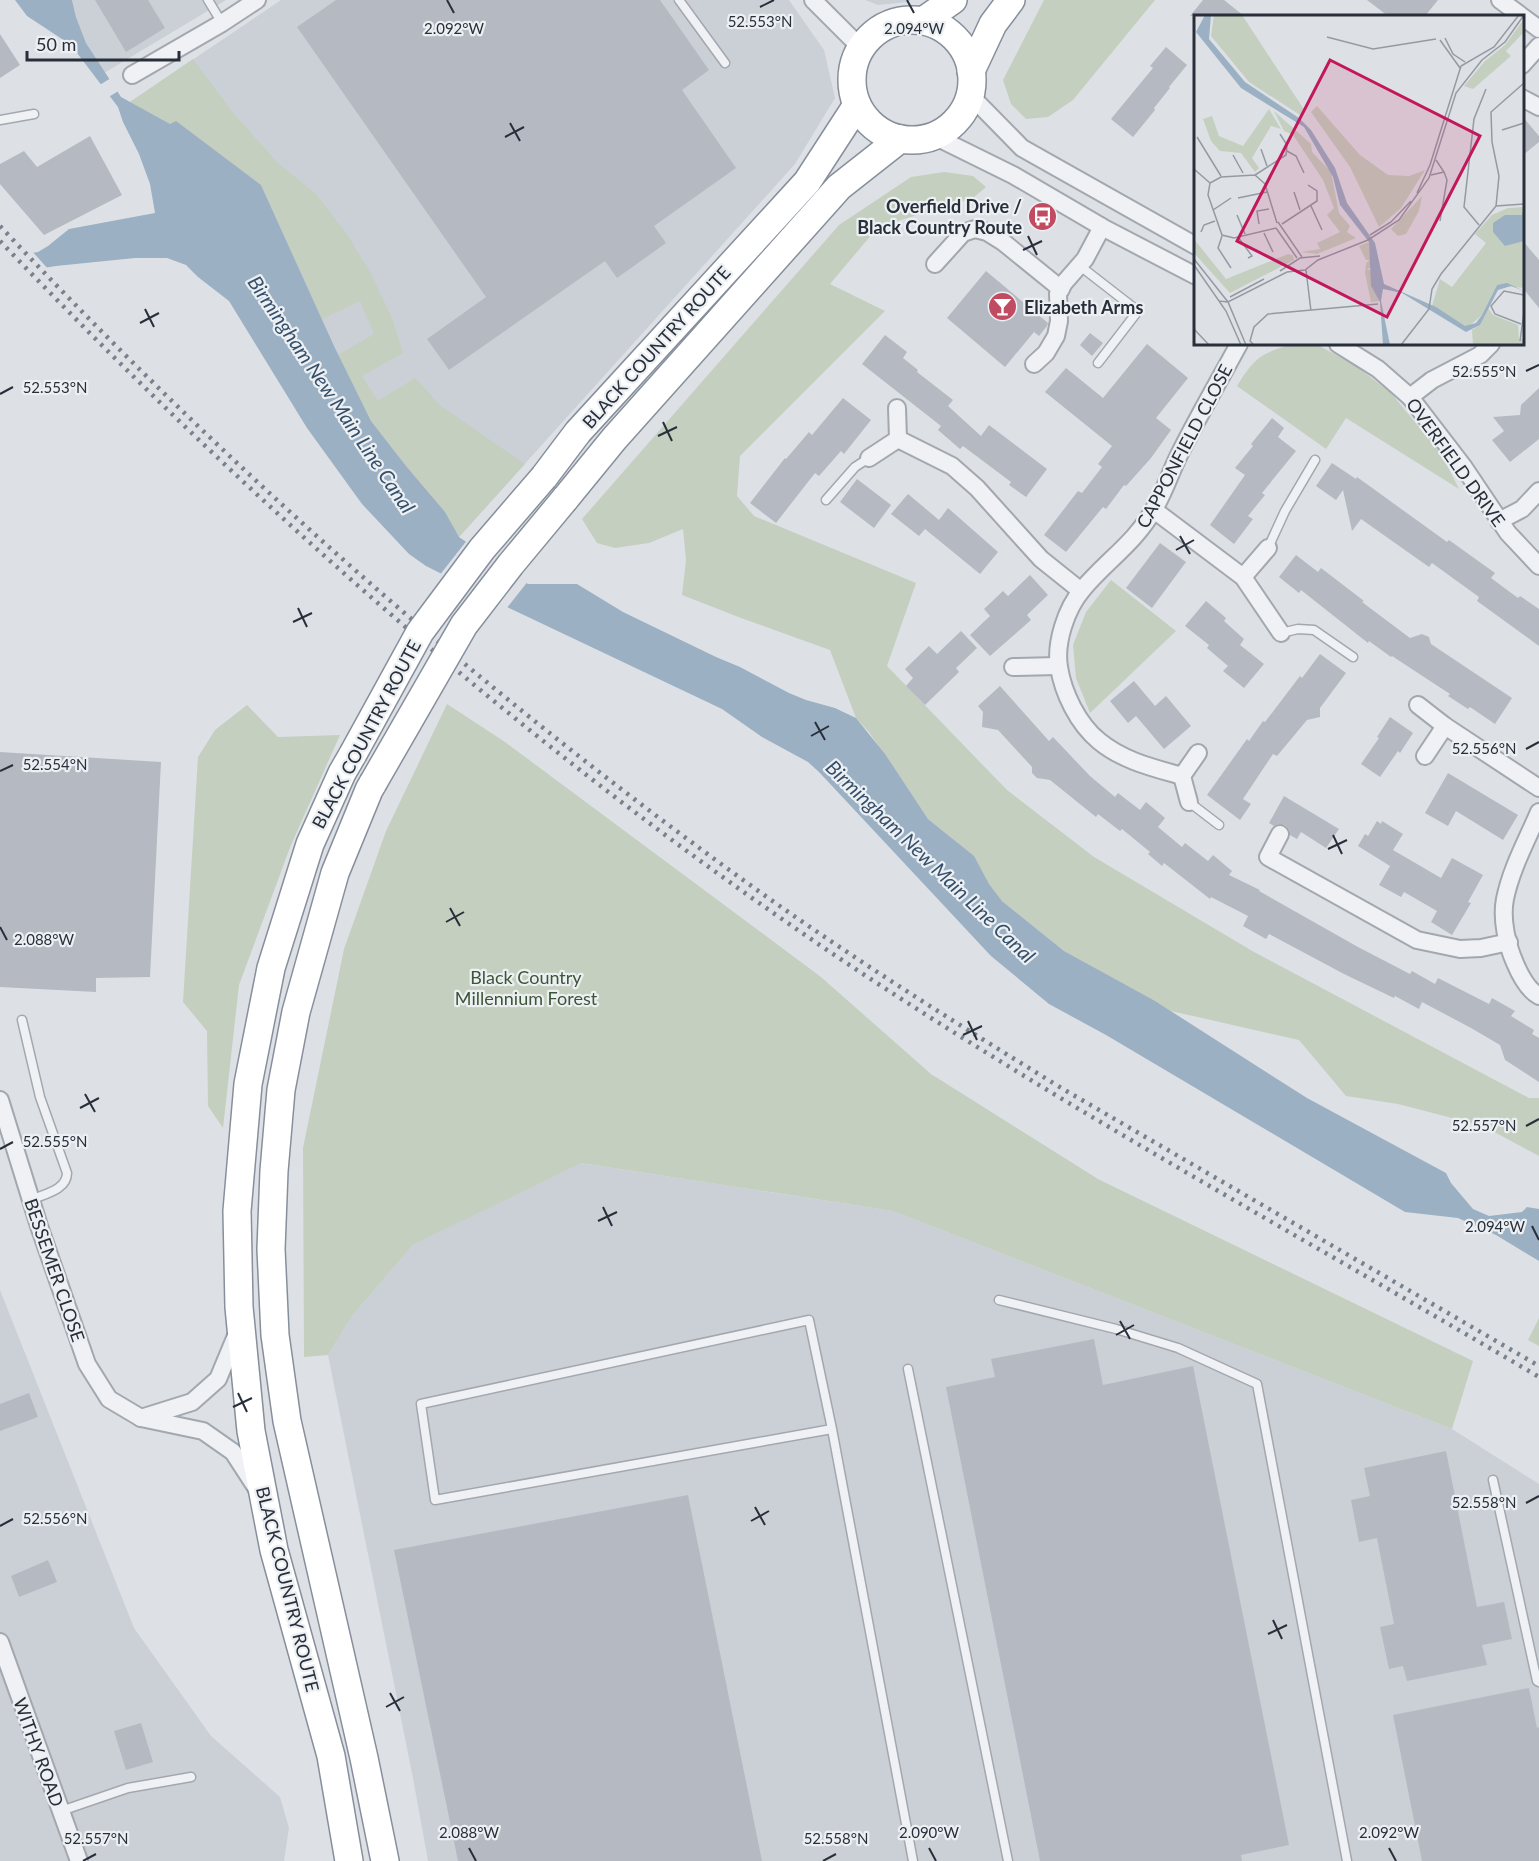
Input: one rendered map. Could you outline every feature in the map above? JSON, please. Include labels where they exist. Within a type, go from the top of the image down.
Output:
[{"type":"highway","points":[[923,21],[953,0]]},
{"type":"highway","points":[[971,83],[968,59],[958,42],[945,30],[923,21],[909,20],[888,25],[876,33],[861,48],[852,75],[857,105],[865,118],[877,129],[900,139],[921,139],[934,136],[957,120],[966,106],[971,83],[993,24],[1011,0]]},
{"type":"highway","name":"BLACK COUNTRY ROUTE","points":[[349,1861],[331,1756],[274,1550],[264,1500],[251,1431],[239,1307],[237,1211],[248,1084],[271,968],[310,844],[342,773],[420,632],[482,549],[578,432],[807,182],[857,105]]},
{"type":"highway","name":"BLACK COUNTRY ROUTE","points":[[385,1861],[364,1758],[287,1421],[275,1335],[271,1249],[274,1171],[281,1090],[296,1012],[335,873],[373,783],[464,625],[614,439],[839,187],[900,139]]},
{"type":"street","points":[[132,75],[257,0]]},
{"type":"street","points":[[813,0],[861,48]]},
{"type":"street","points":[[1500,0],[1520,15]]},
{"type":"street","points":[[1524,18],[1539,29]]},
{"type":"street","points":[[1524,63],[1539,46]]},
{"type":"street","points":[[971,83],[1022,148],[1194,245]]},
{"type":"street","points":[[1524,99],[1539,107]]},
{"type":"street","points":[[934,136],[1013,175],[1102,227],[1194,275]]},
{"type":"street","points":[[1034,364],[1046,353],[1056,336],[1059,321],[1058,294],[1080,266],[1102,227]]},
{"type":"street","points":[[935,264],[963,233],[975,229],[987,232],[1003,242],[1061,289]]},
{"type":"street","name":"CAPPONFIELD CLOSE","points":[[1182,776],[1131,760],[1100,742],[1090,733],[1075,711],[1063,684],[1058,666],[1058,652],[1064,624],[1072,606],[1081,591],[1133,540],[1154,510],[1181,452],[1238,345]]},
{"type":"street","name":"OVERFIELD DRIVE","points":[[1340,345],[1378,369],[1410,397],[1463,466],[1508,533],[1539,566]]},
{"type":"street","points":[[1410,397],[1432,380],[1480,355],[1490,345]]},
{"type":"street","points":[[897,408],[898,439]]},
{"type":"street","points":[[869,458],[898,439]]},
{"type":"street","points":[[898,439],[952,466],[977,488],[1041,560],[1081,591]]},
{"type":"street","points":[[1499,521],[1522,508],[1539,491]]},
{"type":"street","points":[[1154,510],[1242,577],[1281,633]]},
{"type":"street","points":[[1242,577],[1268,548]]},
{"type":"street","points":[[1012,667],[1058,666]]},
{"type":"street","points":[[1418,705],[1445,726],[1539,788]]},
{"type":"street","points":[[1425,756],[1445,726]]},
{"type":"street","points":[[1189,802],[1182,776],[1198,753]]},
{"type":"street","points":[[1539,812],[1504,900],[1504,921],[1518,972],[1533,993],[1539,996]]},
{"type":"street","points":[[1280,834],[1268,857],[1418,940],[1460,949],[1481,948],[1509,942]]},
{"type":"street","name":"BESSEMER CLOSE","points":[[0,1100],[31,1200],[87,1364],[109,1399],[141,1418],[203,1431],[233,1452],[264,1500]]},
{"type":"street","points":[[141,1418],[192,1402],[218,1379],[241,1324]]},
{"type":"street","name":"WITHY ROAD","points":[[0,1642],[79,1861]]},
{"type":"lane","points":[[208,0],[222,23]]},
{"type":"lane","points":[[680,0],[725,63]]},
{"type":"lane","points":[[0,120],[34,114]]},
{"type":"lane","points":[[1080,266],[1138,311],[1098,363]]},
{"type":"lane","points":[[826,500],[855,467],[869,458]]},
{"type":"lane","points":[[1268,548],[1285,511],[1315,460]]},
{"type":"lane","points":[[1281,633],[1298,629],[1314,630],[1353,657]]},
{"type":"lane","points":[[1189,802],[1218,825]]},
{"type":"lane","points":[[22,1020],[40,1097],[67,1173],[62,1186],[31,1200]]},
{"type":"lane","points":[[999,1300],[1116,1329],[1178,1348],[1257,1384],[1347,1861]]},
{"type":"lane","points":[[832,1429],[435,1500],[421,1404],[809,1320],[832,1429],[913,1861]]},
{"type":"lane","points":[[908,1369],[1008,1861]]},
{"type":"lane","points":[[1493,1480],[1539,1682]]},
{"type":"lane","points":[[61,1811],[128,1788],[191,1777]]},
{"type":"shaded area","points":[[72,0],[226,0],[104,73],[86,43]]},
{"type":"shaded area","points":[[281,0],[789,0],[824,50],[835,98],[795,164],[459,537],[371,421],[261,185],[130,102]]},
{"type":"shaded area","points":[[865,0],[911,0],[878,5]]},
{"type":"shaded area","points":[[580,1163],[893,1211],[1452,1429],[1539,1484],[1539,1861],[428,1861],[328,1355],[352,1316],[413,1245]]},
{"type":"shaded area","points":[[0,1290],[134,1628],[211,1736],[280,1797],[289,1828],[284,1861],[0,1861]]},
{"type":"green space","points":[[1044,0],[1155,0],[1073,100],[1048,117],[1026,119],[1011,104],[1003,80]]},
{"type":"green space","points":[[193,59],[234,114],[278,163],[316,194],[347,234],[370,272],[392,318],[403,353],[362,376],[378,401],[415,378],[441,406],[525,464],[459,537],[445,512],[371,421],[338,355],[374,334],[360,301],[322,319],[261,185],[170,124],[130,102]]},
{"type":"green space","points":[[944,172],[973,176],[986,187],[973,198],[878,227],[830,284],[885,311],[740,456],[737,496],[754,516],[916,583],[887,666],[1007,790],[1094,857],[1254,952],[1529,1098],[1539,1098],[1539,1156],[1483,1126],[1398,1104],[1346,1096],[1299,1040],[1171,1011],[1064,951],[1002,901],[953,839],[928,819],[869,732],[856,718],[830,650],[682,595],[686,560],[683,529],[649,543],[615,548],[597,543],[582,519],[839,225],[911,177]]},
{"type":"green space","points":[[1290,345],[1318,345],[1356,366],[1391,393],[1442,455],[1459,489],[1346,418],[1326,449],[1237,386],[1248,369],[1259,358],[1273,350]]},
{"type":"green space","points":[[1111,580],[1176,631],[1090,713],[1076,678],[1073,645],[1086,612]]},
{"type":"green space","name":"Black Country Millennium Forest","points":[[447,704],[505,742],[821,977],[931,1074],[1098,1179],[1473,1361],[1452,1429],[893,1211],[581,1163],[413,1245],[352,1316],[328,1355],[304,1357],[303,1148],[344,949],[386,831]]},
{"type":"green space","points":[[247,705],[278,737],[340,735],[291,845],[239,985],[223,1128],[208,1106],[207,1031],[183,1002],[198,757],[215,730]]},
{"type":"green space","points":[[1539,1318],[1539,1346],[1528,1340]]},
{"type":"water","name":"Birmingham New Main Line Canal","points":[[15,0],[72,0],[86,43],[121,97],[170,124],[176,121],[261,185],[371,421],[445,512],[459,537],[528,584],[577,584],[623,612],[740,667],[789,693],[835,708],[856,718],[885,754],[928,819],[974,856],[989,884],[1002,901],[1064,951],[1155,1001],[1307,1098],[1446,1173],[1451,1183],[1473,1209],[1489,1216],[1522,1212],[1527,1207],[1539,1209],[1539,1261],[1496,1235],[1458,1218],[1405,1212],[1106,1035],[1049,1004],[991,956],[808,762],[762,737],[722,709],[507,607],[426,566],[409,554],[362,504],[307,428],[229,301],[186,265],[167,258],[135,258],[56,266],[0,275],[0,258],[38,252],[69,229],[155,213],[150,184],[118,107],[71,45],[27,16]]},
{"type":"pier","points":[[111,78],[120,90],[107,98],[98,86]]},
{"type":"pier","points":[[31,250],[49,270],[0,278],[0,255]]},
{"type":"pier","points":[[468,539],[529,580],[506,609],[439,576]]},
{"type":"building","points":[[95,0],[148,0],[165,28],[126,52]]},
{"type":"building","points":[[336,0],[660,0],[709,70],[682,90],[736,168],[654,226],[666,243],[617,278],[605,261],[449,370],[427,339],[486,297],[297,27]]},
{"type":"building","points":[[1203,0],[1224,0],[1243,15],[1194,15],[1190,16]]},
{"type":"building","points":[[1367,0],[1438,0],[1426,15],[1387,15]]},
{"type":"building","points":[[0,34],[20,65],[0,78]]},
{"type":"building","points":[[1166,47],[1187,65],[1133,137],[1111,119],[1153,68],[1150,66]]},
{"type":"building","points":[[1524,118],[1539,136],[1539,142],[1524,154]]},
{"type":"building","points":[[90,136],[122,195],[44,235],[0,184],[0,164],[24,151],[37,167]]},
{"type":"building","points":[[1524,242],[1539,260],[1539,308],[1524,289]]},
{"type":"building","points":[[986,271],[1048,323],[1039,336],[1034,332],[1005,367],[947,318]]},
{"type":"building","points":[[1090,333],[1103,343],[1092,356],[1080,345]]},
{"type":"building","points":[[885,335],[907,352],[903,358],[918,370],[917,372],[953,400],[948,406],[981,436],[989,425],[1047,469],[1026,497],[1009,485],[1011,482],[963,446],[960,449],[938,430],[941,426],[862,364]]},
{"type":"building","points":[[1147,344],[1188,378],[1156,418],[1171,430],[1151,458],[1126,486],[1124,485],[1106,509],[1103,507],[1066,552],[1044,535],[1078,491],[1082,493],[1102,467],[1098,464],[1112,446],[1045,392],[1066,368],[1103,398]]},
{"type":"building","points":[[1539,388],[1539,439],[1510,462],[1492,440],[1504,431],[1493,417],[1520,415],[1521,405]]},
{"type":"building","points":[[843,398],[871,420],[844,454],[841,451],[819,476],[815,473],[776,523],[750,503],[785,458],[809,432],[812,435]]},
{"type":"building","points":[[1272,418],[1284,428],[1278,437],[1296,451],[1262,493],[1265,495],[1248,516],[1253,519],[1234,544],[1210,525],[1245,475],[1235,468]]},
{"type":"building","points":[[1332,463],[1356,479],[1357,477],[1447,542],[1449,540],[1495,573],[1491,578],[1518,598],[1520,596],[1539,609],[1539,646],[1477,601],[1479,597],[1432,563],[1429,567],[1361,519],[1352,531],[1343,490],[1336,500],[1316,486]]},
{"type":"building","points":[[857,479],[891,505],[874,528],[840,502]]},
{"type":"building","points":[[908,494],[939,520],[948,508],[998,552],[980,574],[925,529],[919,536],[891,514]]},
{"type":"building","points":[[1160,543],[1186,562],[1152,608],[1126,588]]},
{"type":"building","points":[[1296,555],[1318,572],[1321,568],[1410,638],[1422,634],[1429,637],[1431,644],[1512,698],[1495,724],[1470,707],[1468,709],[1448,696],[1450,694],[1369,641],[1368,643],[1301,590],[1299,593],[1279,577]]},
{"type":"building","points":[[1030,575],[1048,595],[1027,615],[1031,620],[990,656],[970,635],[990,616],[984,609],[1003,591],[1008,596]]},
{"type":"building","points":[[1206,601],[1226,618],[1224,621],[1244,639],[1240,645],[1264,664],[1244,688],[1223,671],[1228,666],[1207,648],[1209,645],[1185,626]]},
{"type":"building","points":[[961,631],[977,648],[956,668],[959,672],[925,705],[906,686],[913,678],[905,669],[929,646],[937,654]]},
{"type":"building","points":[[1320,654],[1346,673],[1320,708],[1320,717],[1307,720],[1277,756],[1273,754],[1243,799],[1251,804],[1240,820],[1207,795],[1247,739],[1249,741]]},
{"type":"building","points":[[1134,681],[1155,706],[1166,696],[1191,726],[1164,749],[1136,716],[1128,723],[1110,701]]},
{"type":"building","points":[[1000,686],[1049,741],[1053,737],[1090,776],[1115,797],[1118,793],[1140,810],[1146,802],[1165,818],[1158,827],[1182,847],[1185,843],[1208,861],[1213,855],[1232,871],[1229,875],[1410,974],[1412,971],[1435,984],[1438,978],[1489,1004],[1492,998],[1515,1011],[1511,1016],[1534,1030],[1532,1034],[1539,1038],[1539,1082],[1505,1060],[1500,1045],[1422,1002],[1419,1009],[1344,974],[1269,934],[1266,939],[1243,926],[1248,916],[1211,897],[1210,899],[1164,863],[1162,866],[1148,854],[1150,852],[1122,829],[1120,831],[1098,814],[1096,817],[1050,780],[1037,778],[1032,773],[1032,767],[998,730],[982,727],[983,712],[978,706]]},
{"type":"building","points":[[1390,717],[1413,733],[1380,777],[1361,764]]},
{"type":"building","points":[[0,752],[161,762],[150,977],[96,978],[96,992],[0,987]]},
{"type":"building","points":[[1448,773],[1518,815],[1503,840],[1456,811],[1448,826],[1425,813]]},
{"type":"building","points":[[1284,796],[1339,829],[1326,848],[1301,832],[1297,839],[1290,835],[1285,825],[1274,826],[1269,823]]},
{"type":"building","points":[[1377,821],[1381,824],[1382,821],[1403,834],[1393,850],[1441,878],[1452,858],[1483,875],[1468,902],[1471,903],[1452,935],[1431,922],[1437,911],[1404,892],[1401,897],[1379,885],[1390,866],[1358,846],[1365,834],[1368,836]]},
{"type":"building","points":[[1094,1339],[1103,1385],[1193,1366],[1289,1845],[1241,1855],[1242,1861],[1040,1861],[946,1387],[995,1377],[991,1359]]},
{"type":"building","points":[[29,1393],[38,1417],[0,1431],[0,1404]]},
{"type":"building","points":[[1446,1451],[1477,1607],[1504,1602],[1512,1639],[1482,1645],[1487,1665],[1407,1681],[1403,1666],[1389,1669],[1380,1627],[1394,1624],[1377,1538],[1359,1542],[1351,1500],[1370,1496],[1364,1468]]},
{"type":"building","points":[[688,1495],[762,1861],[458,1861],[394,1550]]},
{"type":"building","points":[[48,1560],[57,1582],[19,1597],[11,1576]]},
{"type":"building","points":[[1529,1688],[1537,1728],[1539,1727],[1539,1861],[1422,1861],[1393,1715]]},
{"type":"building","points":[[141,1723],[153,1762],[126,1770],[114,1731]]},
{"type":"railway","points":[[0,226],[171,400],[349,565],[535,721],[728,869],[893,982],[1063,1089],[1539,1366]]},
{"type":"railway","points":[[0,241],[198,439],[405,627],[623,803],[735,886],[851,966],[1020,1074],[1539,1377]]},
{"type":"place","name":"Overfield Drive / Black Country Route","points":[[1043,216]]},
{"type":"place","name":"Elizabeth Arms","points":[[1003,307]]}]
